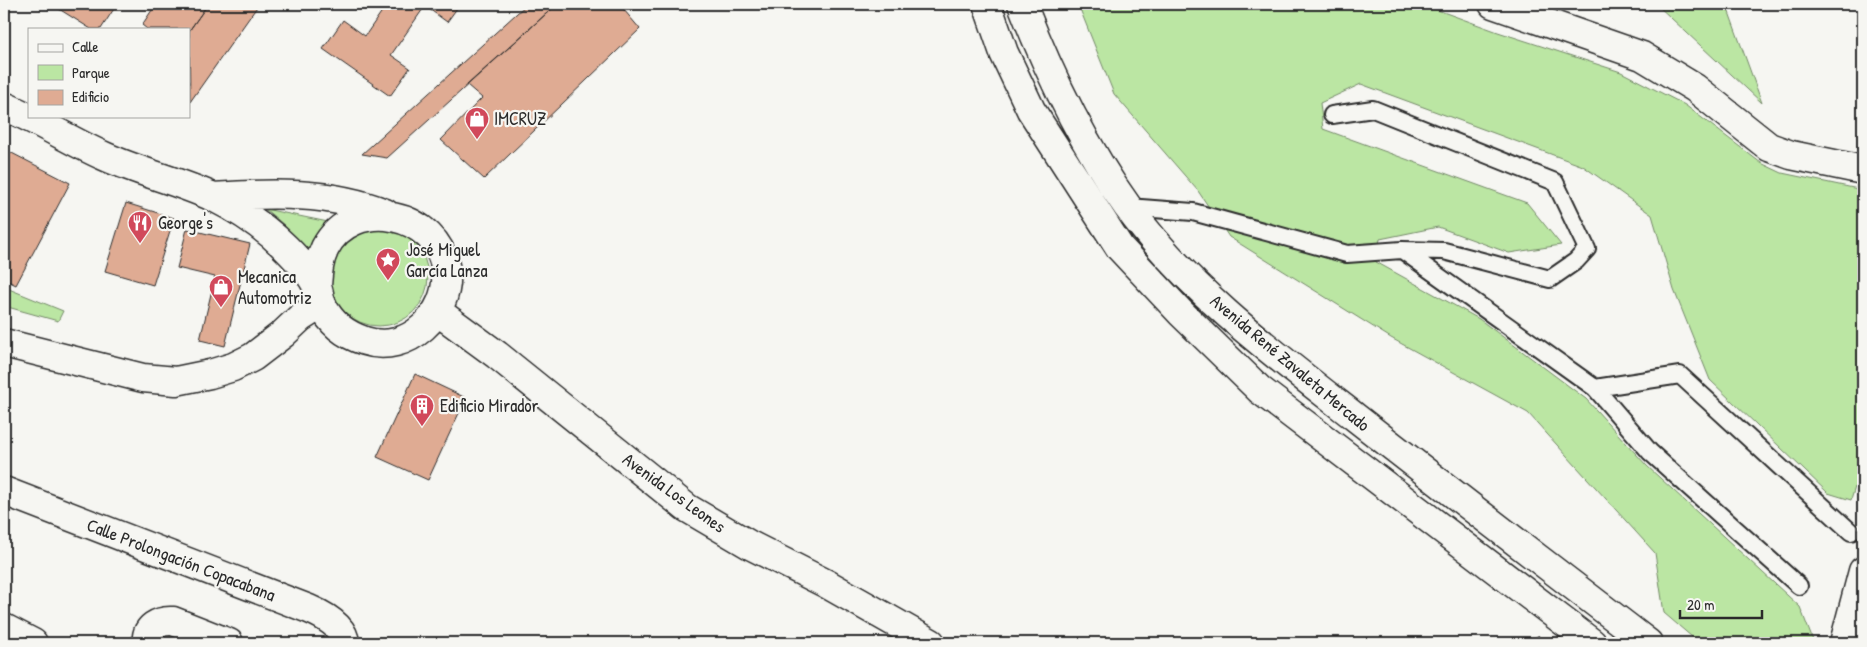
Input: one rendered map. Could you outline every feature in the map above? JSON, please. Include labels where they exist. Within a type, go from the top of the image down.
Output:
[{"type":"main road","name":"Avenida René Zavaleta Mercado","points":[[987,4],[1004,53],[1031,110],[1120,248],[1174,306],[1260,390],[1592,643]]},
{"type":"main road","name":"Avenida René Zavaleta Mercado","points":[[1022,4],[1041,52],[1084,141],[1128,207],[1161,247],[1204,292],[1266,347],[1463,502],[1648,643]]},
{"type":"main road","points":[[1494,4],[1642,56],[1695,88],[1769,147],[1791,155],[1863,170]]},
{"type":"main road","points":[[7,105],[28,116]]},
{"type":"main road","points":[[32,118],[104,156],[212,197],[246,216],[267,232],[301,264],[332,321],[348,335],[368,342],[389,343],[408,338],[425,327],[437,311],[444,292],[446,272],[440,252],[429,235],[412,223],[368,206],[334,199],[301,195],[257,194],[212,197]]},
{"type":"main road","points":[[4,343],[143,378],[176,381],[233,367],[253,357],[283,334],[300,318],[319,295],[318,266],[325,247],[338,232],[354,221],[374,216],[393,216]]},
{"type":"main road","name":"Avenida Los Leones","points":[[437,311],[497,356],[688,508],[750,546],[827,584],[931,643]]},
{"type":"main road","name":"Calle Prolongación Copacabana","points":[[4,492],[316,612],[334,624],[345,638],[345,643]]},
{"type":"main road","points":[[1844,643],[1863,571]]},
{"type":"main road","points":[[147,643],[146,639],[156,624],[164,621],[173,621],[229,643]]},
{"type":"main road","points":[[4,628],[34,643]]},
{"type":"lane","points":[[1128,207],[1193,212],[1347,254],[1402,250],[1444,251],[1550,279],[1576,261],[1587,249],[1555,182],[1373,109],[1332,115]]},
{"type":"lane","points":[[1402,250],[1595,388],[1650,452],[1799,586]]},
{"type":"lane","points":[[1595,388],[1680,375],[1851,532]]},
{"type":"green space","points":[[1078,4],[1421,4],[1498,32],[1621,72],[1685,105],[1761,163],[1782,173],[1863,190],[1863,461],[1851,500],[1828,493],[1710,380],[1674,290],[1652,215],[1583,166],[1361,84],[1320,103],[1323,129],[1527,203],[1561,245],[1509,253],[1438,227],[1380,239],[1376,262],[1479,319],[1586,399],[1647,466],[1800,607],[1814,643],[1699,643],[1664,613],[1655,553],[1528,413],[1391,338],[1229,237],[1198,191],[1114,94]]},
{"type":"green space","points":[[1656,4],[1726,4],[1762,103]]},
{"type":"green space","points":[[265,209],[328,222],[313,239],[306,255],[284,225]]},
{"type":"green space","points":[[379,228],[398,231],[414,242],[425,258],[428,277],[425,296],[414,312],[398,323],[379,326],[360,323],[344,312],[333,296],[330,277],[333,258],[344,242],[360,231]]},
{"type":"green space","points":[[4,287],[63,311],[58,321],[4,306]]},
{"type":"building","points":[[51,4],[117,4],[102,28],[89,28]]},
{"type":"building","points":[[156,4],[208,4],[190,30],[190,28],[146,28],[142,25]]},
{"type":"building","points":[[208,4],[259,4],[190,102],[190,30]]},
{"type":"building","points":[[387,4],[460,4],[447,22],[425,6],[391,55],[410,68],[390,96],[323,49],[343,20],[365,36]]},
{"type":"building","points":[[527,4],[557,4],[387,158],[362,154]]},
{"type":"building","points":[[557,4],[619,4],[640,29],[484,179],[441,140],[482,98],[467,85]]},
{"type":"building","points":[[4,149],[70,183],[16,285],[4,279]]},
{"type":"building","name":"George's","points":[[126,203],[174,218],[153,285],[105,271]]},
{"type":"building","name":"Mecanica Automotriz","points":[[187,229],[250,244],[225,346],[200,340],[215,277],[177,268]]},
{"type":"building","name":"Edificio Mirador","points":[[415,374],[466,398],[428,480],[377,457]]},
{"type":"place","name":"IMCRUZ","points":[[477,140]]},
{"type":"place","name":"George's","points":[[140,244]]},
{"type":"place","name":"José Miguel García Lanza","points":[[388,281]]},
{"type":"place","name":"Mecanica Automotriz","points":[[221,308]]},
{"type":"place","name":"Edificio Mirador","points":[[422,427]]}]
